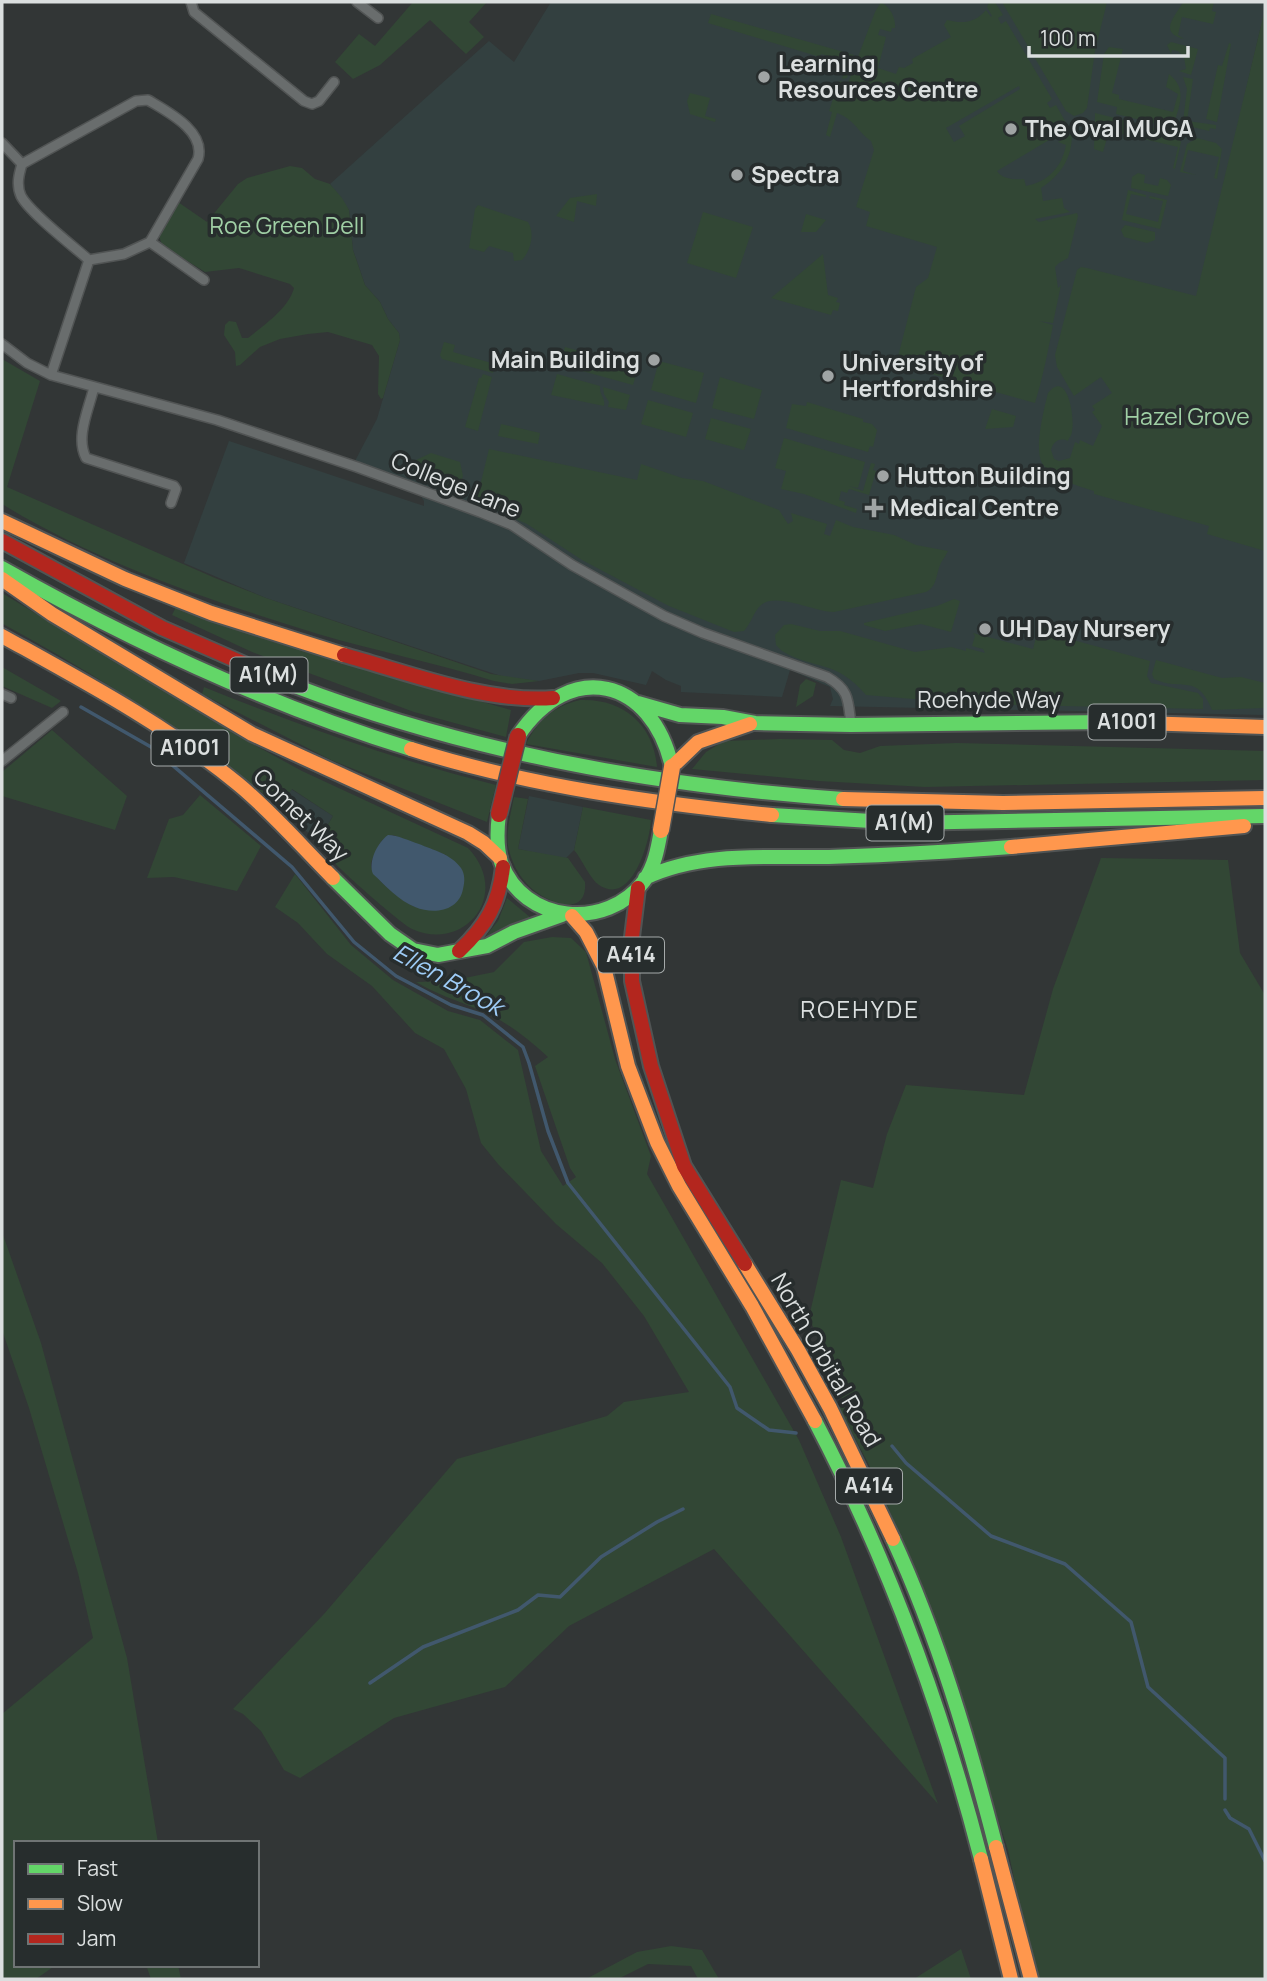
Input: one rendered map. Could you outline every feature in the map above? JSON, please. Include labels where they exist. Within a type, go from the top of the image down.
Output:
[{"type":"main road","points":[[2,521],[125,579],[256,629],[493,696],[527,700],[553,698],[596,688],[625,696],[648,711],[667,742],[672,767],[658,848],[642,883],[630,897],[608,910],[597,914],[567,916],[547,911],[527,898],[510,881],[501,863],[484,844],[468,833],[252,734],[2,587]]},
{"type":"main road","name":"A1(M)","points":[[2,541],[106,600],[192,643],[251,668],[352,707],[445,736],[555,761],[707,786],[821,797],[914,802],[1005,804],[1265,798]]},
{"type":"main road","name":"A1(M)","points":[[2,568],[95,620],[217,679],[307,714],[416,750],[547,783],[717,811],[834,821],[1028,822],[1265,816]]},
{"type":"main road","points":[[2,579],[52,614]]},
{"type":"main road","name":"Comet Way","points":[[2,636],[88,684],[198,753],[249,795],[400,943],[413,950],[438,955],[487,946],[514,932],[567,916]]},
{"type":"main road","points":[[458,952],[482,931],[494,912],[501,890],[501,863],[496,839],[499,814],[518,736],[538,710],[553,698]]},
{"type":"main road","name":"Roehyde Way","points":[[638,703],[680,715],[723,717],[755,723],[851,725],[1140,722],[1265,727]]},
{"type":"main road","name":"Roehyde Way","points":[[672,767],[685,750],[700,740],[755,723]]},
{"type":"main road","points":[[642,883],[662,870],[699,860],[862,856],[1000,848],[1190,832],[1265,822]]},
{"type":"main road","name":"North Orbital Road","points":[[642,883],[632,937],[632,981],[650,1066],[684,1166],[798,1350],[830,1408],[911,1579],[952,1694],[981,1789],[1031,1979]]},
{"type":"main road","name":"North Orbital Road","points":[[567,916],[584,928],[600,952],[628,1066],[661,1152],[815,1418],[859,1509],[889,1580],[935,1703],[959,1780],[1012,1979]]},
{"type":"street","points":[[191,2],[194,12],[304,102],[312,104],[319,101],[334,82]]},
{"type":"street","points":[[357,2],[378,18]]},
{"type":"street","points":[[22,164],[136,101],[148,100],[168,112],[198,139],[201,149],[198,159],[150,242],[124,254],[89,260]]},
{"type":"street","points":[[2,143],[22,164]]},
{"type":"street","points":[[22,164],[18,185],[21,197],[89,260]]},
{"type":"street","points":[[150,242],[204,280]]},
{"type":"street","points":[[51,375],[89,260]]},
{"type":"street","name":"College Lane","points":[[2,344],[27,363],[51,375],[163,403],[217,420],[357,467],[512,525],[572,565],[664,615],[703,633],[841,685],[848,698],[851,725]]},
{"type":"street","points":[[94,387],[82,438],[81,449],[86,458],[174,486],[176,489],[171,503]]},
{"type":"street","points":[[2,761],[63,712]]},
{"type":"shaded area","name":"University of Hertfordshire","points":[[551,2],[1265,2],[1265,19],[1245,94],[1265,101],[1265,715],[830,706],[833,699],[830,687],[790,670],[782,697],[681,692],[681,686],[652,671],[646,685],[593,673],[539,681],[504,677],[266,598],[184,563],[229,441],[424,506],[421,496],[355,461],[377,419],[400,340],[399,333],[380,302],[365,285],[353,250],[349,210],[330,184],[489,41],[514,62]]},
{"type":"shaded area","points":[[291,789],[333,816],[318,842],[280,807]]},
{"type":"shaded area","points":[[529,796],[583,807],[574,850],[565,859],[518,849]]},
{"type":"green space","points":[[413,2],[487,2],[469,22],[484,37],[466,54],[430,20],[380,65],[353,79],[335,62],[359,34],[375,46]]},
{"type":"green space","points":[[881,2],[893,17],[895,28],[892,28],[891,32],[880,29],[878,35],[886,37],[878,68],[896,74],[899,67],[904,68],[913,63],[912,59],[951,37],[944,25],[947,20],[968,21],[978,18],[986,10],[991,17],[987,7],[989,2],[995,2],[1003,15],[998,18],[1001,24],[1006,21],[1052,99],[1047,103],[1050,108],[1056,105],[1069,128],[997,171],[1002,176],[1024,179],[1026,186],[1041,181],[1053,172],[1061,160],[1066,145],[1058,142],[1072,134],[1070,151],[1064,165],[1041,188],[1043,201],[1062,198],[1064,208],[1070,212],[1035,219],[1039,222],[1077,213],[1078,216],[1068,258],[1055,267],[1058,288],[1061,285],[1053,323],[1039,321],[1053,325],[1035,403],[896,364],[916,287],[928,278],[937,247],[866,226],[870,212],[856,207],[874,150],[871,141],[848,119],[837,113],[830,137],[826,135],[832,112],[829,111],[839,81],[848,83]],"holes":[[[1019,86],[1020,89],[959,126],[965,136],[954,142],[946,128]]]},
{"type":"green space","points":[[1002,2],[1107,2],[1095,51],[1087,108],[1083,113],[1074,116],[1066,111]]},
{"type":"green space","points":[[1183,2],[1214,2],[1212,11],[1216,12],[1213,24],[1182,17],[1178,35],[1184,39],[1176,36],[1171,32],[1171,23]]},
{"type":"green space","name":"Hazel Grove","points":[[1265,9],[1265,551],[1207,534],[1209,526],[1094,494],[1094,491],[1065,481],[1042,463],[1039,448],[1048,393],[1055,387],[1061,387],[1069,398],[1073,425],[1068,441],[1057,441],[1051,450],[1054,459],[1059,461],[1070,458],[1075,442],[1079,444],[1080,440],[1093,446],[1102,426],[1092,412],[1095,410],[1092,406],[1112,393],[1101,377],[1074,396],[1057,367],[1055,355],[1077,270],[1081,267],[1087,268],[1196,296]]},
{"type":"green space","points":[[711,14],[854,55],[847,78],[842,79],[846,64],[844,60],[821,54],[820,57],[708,23]]},
{"type":"green space","points":[[1171,42],[1198,49],[1191,75],[1179,71],[1186,69],[1184,57],[1178,51],[1172,50],[1171,54],[1167,45]]},
{"type":"green space","points":[[1229,43],[1231,44],[1217,122],[1206,119],[1218,65],[1222,66]]},
{"type":"green space","points":[[1109,47],[1123,49],[1112,93],[1119,95],[1119,99],[1173,112],[1178,94],[1166,87],[1169,74],[1175,80],[1179,86],[1180,99],[1173,128],[1116,114],[1117,107],[1097,102],[1104,54]]},
{"type":"green space","points":[[1183,77],[1193,79],[1187,121],[1216,125],[1216,129],[1210,128],[1209,131],[1188,126],[1183,122],[1187,89]]},
{"type":"green space","points":[[690,93],[710,98],[705,116],[716,119],[715,122],[690,114],[687,101]]},
{"type":"green space","points":[[1095,113],[1175,133],[1181,142],[1175,169],[1173,168],[1178,147],[1109,131],[1103,152],[1094,149]]},
{"type":"green space","points":[[1197,138],[1216,143],[1222,149],[1217,179],[1214,178],[1219,157],[1188,150],[1183,171],[1196,175],[1180,172],[1187,144]]},
{"type":"green space","name":"Roe Green Dell","points":[[290,166],[302,168],[315,179],[330,184],[342,198],[349,210],[353,250],[365,285],[380,302],[399,333],[400,340],[381,399],[378,394],[379,356],[372,345],[328,332],[280,339],[260,347],[236,366],[235,352],[224,335],[225,325],[229,321],[236,322],[242,338],[248,338],[287,303],[294,288],[290,284],[239,268],[205,272],[162,245],[159,236],[178,202],[207,222],[238,184],[247,178]]},
{"type":"green space","points":[[1138,173],[1145,175],[1144,183],[1158,186],[1160,178],[1167,180],[1171,185],[1168,196],[1131,188],[1132,177]]},
{"type":"green space","points":[[1128,190],[1146,197],[1131,194],[1126,214],[1158,222],[1163,201],[1149,198],[1167,200],[1160,229],[1122,220]]},
{"type":"green space","points":[[597,194],[596,206],[577,201],[574,222],[556,216],[570,198]]},
{"type":"green space","points":[[478,205],[528,222],[531,241],[522,260],[514,261],[513,253],[489,246],[484,252],[469,248],[475,209]]},
{"type":"green space","points":[[703,212],[753,227],[736,278],[687,263]]},
{"type":"green space","points":[[806,214],[826,220],[816,232],[801,232]]},
{"type":"green space","points":[[1125,225],[1155,232],[1155,240],[1147,243],[1124,237],[1121,230]]},
{"type":"green space","points":[[823,254],[828,295],[838,298],[838,311],[833,310],[831,315],[771,298]]},
{"type":"green space","points":[[444,342],[455,345],[453,352],[495,364],[493,373],[442,359],[440,355]]},
{"type":"green space","points":[[565,347],[608,359],[607,362],[576,356],[573,368],[560,364]]},
{"type":"green space","points":[[2,359],[40,381],[7,487],[266,598],[491,674],[539,681],[512,684],[494,681],[318,634],[237,608],[156,579],[77,545],[2,504]]},
{"type":"green space","points":[[577,359],[608,365],[610,360],[639,366],[633,385],[575,369]]},
{"type":"green space","points":[[659,361],[704,373],[696,403],[651,390]]},
{"type":"green space","points":[[483,374],[492,377],[478,431],[465,427],[479,378]]},
{"type":"green space","points":[[557,374],[600,386],[604,406],[551,395]]},
{"type":"green space","points":[[720,377],[762,390],[754,419],[712,408]]},
{"type":"green space","points":[[912,379],[944,388],[948,394],[933,398],[934,394],[910,387]]},
{"type":"green space","points":[[603,387],[630,395],[626,410],[608,407],[609,402]]},
{"type":"green space","points":[[648,400],[693,413],[686,437],[641,424]]},
{"type":"green space","points":[[807,402],[872,424],[877,430],[873,447],[870,446],[868,452],[786,428],[792,404],[806,406]]},
{"type":"green space","points":[[992,409],[1016,416],[1013,427],[985,429]]},
{"type":"green space","points":[[711,418],[751,429],[744,450],[705,439]]},
{"type":"green space","points":[[501,424],[540,433],[538,444],[498,436]]},
{"type":"green space","points":[[784,438],[865,462],[858,488],[849,486],[863,491],[871,463],[875,464],[873,470],[876,471],[869,495],[849,489],[847,493],[841,491],[839,500],[845,502],[844,505],[857,509],[856,513],[804,494],[781,489],[786,471],[775,468]]},
{"type":"green space","points":[[489,449],[637,480],[641,464],[682,478],[703,481],[779,510],[788,524],[793,521],[791,513],[827,524],[824,534],[830,536],[836,520],[853,527],[894,535],[916,545],[948,551],[933,586],[926,592],[834,612],[783,601],[765,602],[744,631],[734,632],[669,606],[582,560],[527,524],[478,502]]},
{"type":"green space","points":[[431,453],[460,462],[463,476],[458,491],[437,487],[422,473],[416,460]]},
{"type":"green space","points":[[2,593],[240,737],[302,771],[468,848],[480,866],[485,883],[484,900],[476,915],[465,926],[449,933],[431,934],[405,925],[346,874],[318,842],[333,816],[292,789],[280,807],[214,756],[146,709],[3,624]],"holes":[[[393,835],[446,855],[415,907],[382,883],[371,865],[381,841]]]},
{"type":"green space","points":[[954,599],[960,601],[951,632],[921,624],[885,631],[864,625],[937,606]]},
{"type":"green space","points":[[176,607],[271,641],[511,710],[506,737],[414,712],[252,652],[172,615]]},
{"type":"green space","points":[[791,624],[820,631],[840,631],[915,652],[951,647],[985,653],[983,649],[972,646],[975,636],[973,633],[1033,649],[1039,626],[1060,633],[1062,637],[1150,661],[1147,676],[1151,683],[1198,693],[1203,699],[1203,709],[972,704],[866,695],[845,676],[782,651],[776,645],[775,635],[784,625]]},
{"type":"green space","points":[[1156,660],[1222,678],[1241,677],[1265,683],[1265,708],[1212,710],[1201,691],[1194,687],[1154,679],[1152,674]]},
{"type":"green space","points":[[2,667],[61,701],[52,708],[2,686]]},
{"type":"green space","points":[[806,679],[816,683],[813,696],[796,707],[800,685]]},
{"type":"green space","points":[[204,687],[349,741],[496,785],[487,822],[331,760],[202,694]]},
{"type":"green space","points":[[580,700],[610,704],[634,717],[650,739],[657,767],[526,744],[548,715],[562,706]]},
{"type":"green space","points":[[52,730],[127,796],[115,830],[2,796],[2,772]]},
{"type":"green space","points":[[832,740],[844,750],[860,753],[880,746],[957,743],[1265,751],[1265,780],[925,787],[819,781],[692,769],[706,752],[724,741]]},
{"type":"green space","points":[[200,795],[261,846],[237,891],[174,877],[147,878],[169,819],[183,815]]},
{"type":"green space","points":[[514,797],[528,799],[518,849],[568,858],[585,882],[584,894],[579,901],[563,904],[544,897],[528,885],[518,872],[508,846]]},
{"type":"green space","points":[[583,807],[651,820],[643,856],[630,880],[621,887],[611,889],[599,885],[574,850]]},
{"type":"green space","points":[[1101,858],[1228,860],[1240,953],[1265,995],[1265,1979],[1039,1979],[1008,1850],[920,1579],[868,1463],[839,1408],[844,1404],[809,1317],[841,1180],[873,1188],[887,1134],[906,1085],[1024,1095],[1053,989]]},
{"type":"green space","points":[[295,874],[351,945],[393,980],[448,1011],[480,1020],[518,1050],[541,1151],[563,1186],[576,1177],[570,1168],[535,1066],[548,1057],[499,1019],[416,982],[450,981],[494,972],[524,942],[552,937],[571,938],[586,952],[615,1059],[651,1156],[647,1174],[799,1440],[841,1537],[938,1804],[714,1549],[569,1626],[505,1687],[394,1718],[300,1778],[284,1770],[261,1731],[243,1714],[233,1709],[324,1614],[457,1459],[607,1416],[624,1402],[689,1392],[644,1316],[602,1263],[556,1224],[481,1143],[466,1089],[444,1049],[415,1033],[372,986],[327,954],[298,923],[275,907]]},
{"type":"green space","points":[[507,898],[531,918],[530,921],[486,940],[485,937],[498,921]]},
{"type":"green space","points":[[2,1232],[41,1343],[127,1658],[158,1841],[14,1841],[14,1967],[53,1967],[36,1979],[2,1979],[2,1714],[93,1638],[78,1573],[29,1408],[2,1330]]},
{"type":"green space","points":[[671,1946],[702,1950],[719,1979],[698,1979],[691,1966],[648,1964],[618,1979],[586,1979],[637,1952]]},
{"type":"green space","points":[[961,1949],[971,1979],[914,1979]]},
{"type":"green space","points":[[147,1967],[178,1967],[181,1979],[151,1979]]},
{"type":"water","points":[[388,835],[436,851],[457,863],[464,880],[461,896],[456,902],[437,911],[415,907],[398,897],[373,874],[374,853]]},
{"type":"waterway","name":"Ellen Brook","points":[[81,707],[151,747],[292,867],[354,942],[396,976],[451,1005],[483,1015],[523,1047],[548,1131],[568,1183],[730,1387],[737,1408],[769,1430],[796,1433]]},
{"type":"waterway","name":"Ellen Brook","points":[[892,1446],[906,1463],[991,1536],[1065,1564],[1131,1622],[1148,1687],[1225,1758],[1225,1799]]},
{"type":"waterway","points":[[370,1683],[423,1647],[518,1610],[538,1595],[560,1597],[601,1557],[683,1509]]},
{"type":"waterway","name":"Ellen Brook","points":[[1225,1810],[1230,1818],[1249,1829],[1265,1861]]},
{"type":"traffic: fast","points":[[2,568],[101,621],[202,670],[305,713],[411,749]]},
{"type":"traffic: fast","points":[[295,686],[428,730],[564,763],[703,785],[843,799]]},
{"type":"traffic: fast","points":[[518,736],[539,711],[561,695],[584,688],[607,689],[628,698],[647,714],[662,737],[672,767]]},
{"type":"traffic: fast","points":[[638,703],[680,715],[723,717],[755,723],[851,725],[1110,722]]},
{"type":"traffic: fast","points":[[499,814],[499,856],[512,883],[527,898],[546,908],[567,914],[609,908],[628,897],[644,881],[651,869],[661,830]]},
{"type":"traffic: fast","points":[[772,815],[904,823],[1265,816]]},
{"type":"traffic: fast","points":[[645,878],[689,863],[712,860],[1011,847]]},
{"type":"traffic: fast","points":[[333,878],[390,934],[413,950],[438,955],[487,946],[514,932],[562,915]]},
{"type":"traffic: fast","points":[[815,1421],[866,1527],[911,1635],[949,1746],[981,1859]]},
{"type":"traffic: fast","points":[[893,1539],[951,1690],[996,1847]]},
{"type":"traffic: slow","points":[[2,521],[125,579],[211,613],[344,655]]},
{"type":"traffic: slow","points":[[2,579],[52,614],[252,734],[468,833],[500,858]]},
{"type":"traffic: slow","points":[[2,636],[123,705],[211,763],[263,806],[333,878]]},
{"type":"traffic: slow","points":[[1110,722],[1265,727]]},
{"type":"traffic: slow","points":[[672,767],[698,742],[750,724]]},
{"type":"traffic: slow","points":[[411,749],[545,783],[681,805],[772,815]]},
{"type":"traffic: slow","points":[[661,830],[672,767]]},
{"type":"traffic: slow","points":[[843,799],[1003,803],[1265,798]]},
{"type":"traffic: slow","points":[[1011,847],[1244,826]]},
{"type":"traffic: slow","points":[[572,916],[586,932],[604,967],[628,1066],[657,1142],[679,1186],[752,1306],[815,1421]]},
{"type":"traffic: slow","points":[[745,1264],[830,1408],[893,1539]]},
{"type":"traffic: slow","points":[[996,1847],[1031,1979]]},
{"type":"traffic: slow","points":[[981,1859],[1011,1979]]},
{"type":"traffic: jam","points":[[2,541],[162,628],[295,686]]},
{"type":"traffic: jam","points":[[344,655],[475,691],[501,696],[553,698]]},
{"type":"traffic: jam","points":[[499,814],[518,736]]},
{"type":"traffic: jam","points":[[459,951],[477,933],[490,914],[503,867]]},
{"type":"traffic: jam","points":[[638,888],[632,937],[632,981],[651,1066],[684,1166],[745,1264]]},
{"type":"place","name":"Learning Resources Centre","points":[[764,77]]},
{"type":"place","name":"The Oval MUGA","points":[[1011,129]]},
{"type":"place","name":"Spectra","points":[[737,175]]},
{"type":"place","name":"Main Building","points":[[654,360]]},
{"type":"place","name":"University of Hertfordshire","points":[[828,376]]},
{"type":"place","name":"Hutton Building","points":[[883,476]]},
{"type":"place","name":"Medical Centre","points":[[874,508]]},
{"type":"place","name":"UH Day Nursery","points":[[985,629]]},
{"type":"district","name":"ROEHYDE","points":[[860,1010]]}]
